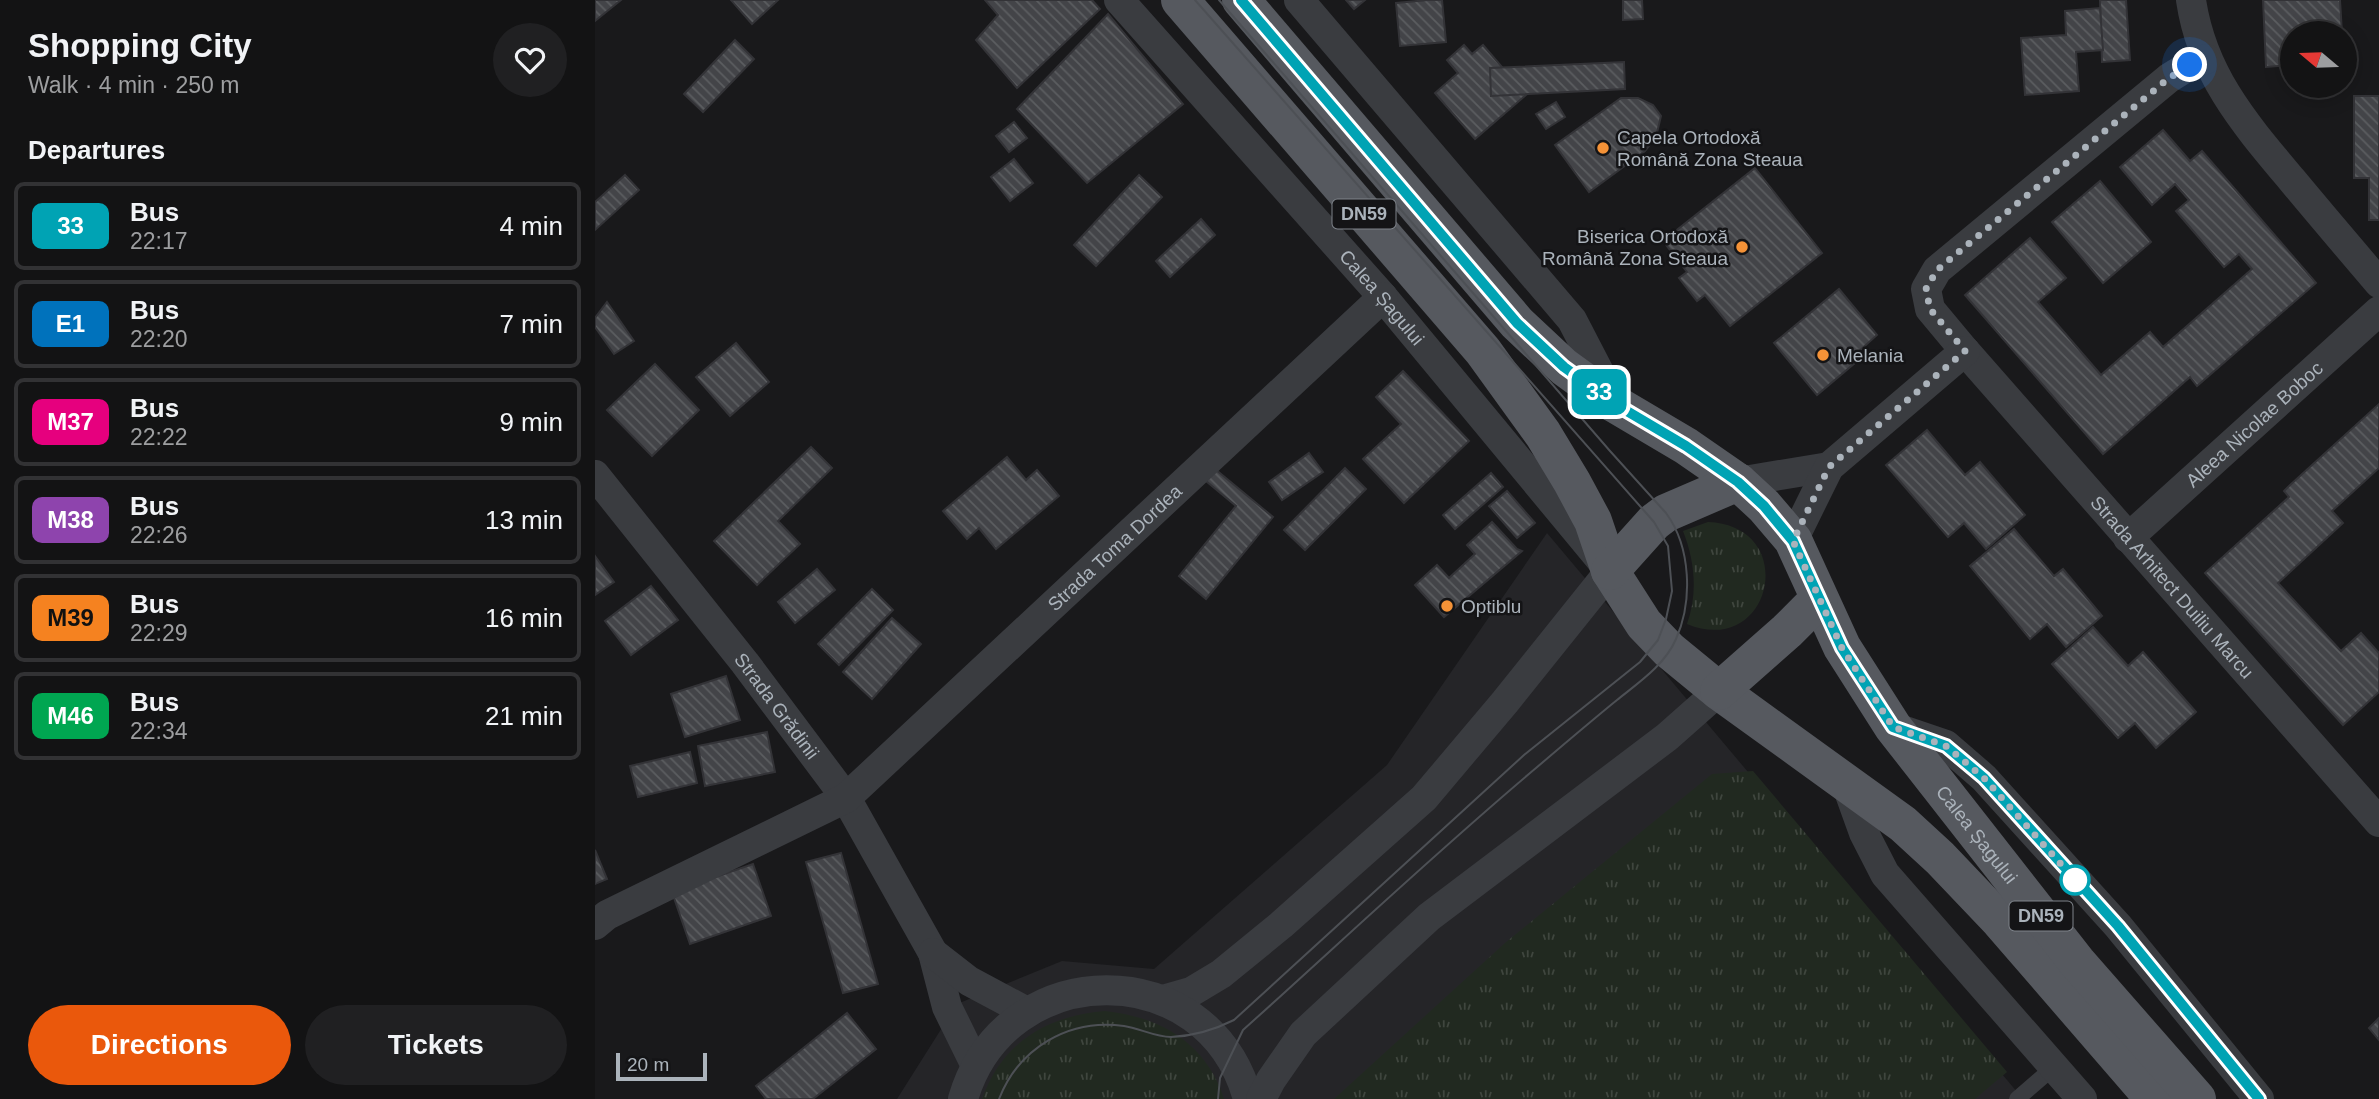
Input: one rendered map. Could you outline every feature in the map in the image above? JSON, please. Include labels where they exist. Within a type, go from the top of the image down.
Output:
[{"type":"main road","name":"Calea Șagului","points":[[1179,0],[1483,351],[1543,434],[1593,521],[1610,571],[1644,624],[1669,650],[1719,691],[1903,824],[1940,858],[2000,920],[2154,1099]]},
{"type":"main road","name":"Calea Șagului","points":[[1241,0],[1517,323],[1564,367],[1615,404],[1686,446],[1738,482],[1764,506],[1793,541],[1842,648],[1893,727],[2077,962],[2197,1099]]},
{"type":"main road","points":[[1610,571],[1654,522],[1666,513],[1738,482]]},
{"type":"main road","points":[[1719,691],[1787,632],[1819,599]]},
{"type":"street","name":"Calea Șagului","points":[[1119,0],[1383,297],[1610,571]]},
{"type":"street","points":[[1299,0],[1572,320],[1615,404]]},
{"type":"street","points":[[2191,0],[2206,59],[2245,124],[2379,284]]},
{"type":"street","name":"Strada Arhitect Duiliu Marcu","points":[[2206,59],[2169,78],[1937,270],[1926,289],[1930,309],[2379,822]]},
{"type":"street","name":"Strada Toma Dordea","points":[[595,925],[607,915],[846,798],[1383,297]]},
{"type":"street","name":"Aleea Nicolae Boboc","points":[[2128,538],[2379,311]]},
{"type":"street","points":[[1793,541],[1829,467],[1965,351]]},
{"type":"street","points":[[1738,482],[1829,467]]},
{"type":"street","name":"Strada Grădinii","points":[[595,475],[745,663],[846,798],[933,953],[947,1007],[976,1066]]},
{"type":"street","points":[[1163,1000],[1191,992],[1221,974],[1281,926],[1423,798],[1505,702],[1610,571]]},
{"type":"street","points":[[1261,1099],[1303,1034],[1429,917],[1667,737],[1719,691]]},
{"type":"street","name":"Calea Șagului","points":[[1893,727],[1946,746],[1984,778],[2118,926],[2259,1099]]},
{"type":"street","points":[[1846,783],[1864,833],[1885,874],[2082,1099]]},
{"type":"street","name":"Strada Grădinii","points":[[933,953],[969,981],[1027,1012]]},
{"type":"street","points":[[963,1099],[976,1066],[989,1045],[1007,1027],[1027,1012],[1059,996],[1094,989],[1129,991],[1163,1000],[1191,1016],[1211,1032],[1243,1080],[1248,1099]]},
{"type":"lane","points":[[2017,1099],[2054,1067]]},
{"type":"shaded area","points":[[1547,533],[2023,1099],[897,1099],[957,1004],[1062,961],[1154,969],[1387,765]]},
{"type":"green space","points":[[1708,522],[1737,529],[1756,545],[1765,565],[1764,588],[1756,608],[1739,623],[1716,630],[1687,624],[1693,601],[1694,578],[1683,531]]},
{"type":"green space","points":[[1753,771],[2007,1072],[1975,1099],[1334,1099],[1505,943],[1712,774]]},
{"type":"green space","points":[[1105,1011],[1145,1019],[1179,1036],[1206,1062],[1224,1099],[982,1099],[1001,1062],[1014,1047],[1029,1036],[1064,1019]]},
{"type":"building","points":[[595,0],[621,0],[595,21]]},
{"type":"building","points":[[731,0],[778,0],[752,24]]},
{"type":"building","points":[[985,0],[1092,0],[1100,9],[1017,88],[976,40],[998,15]]},
{"type":"building","points":[[1346,0],[1365,0],[1354,9]]},
{"type":"building","points":[[1442,0],[1446,42],[1400,46],[1396,3]]},
{"type":"building","points":[[1623,0],[1642,0],[1643,19],[1623,20]]},
{"type":"building","points":[[2100,0],[2126,0],[2130,60],[2102,62]]},
{"type":"building","points":[[2263,0],[2340,0],[2341,21],[2280,21],[2280,66],[2266,67]]},
{"type":"building","points":[[2100,8],[2103,50],[2076,52],[2079,91],[2025,95],[2021,38],[2066,35],[2065,11]]},
{"type":"building","points":[[1108,14],[1183,104],[1087,183],[1017,109]]},
{"type":"building","points":[[735,40],[754,59],[703,112],[684,94]]},
{"type":"building","points":[[1464,45],[1472,54],[1483,45],[1526,95],[1475,139],[1435,93],[1458,73],[1447,60]]},
{"type":"building","points":[[1624,62],[1625,89],[1491,96],[1490,68]]},
{"type":"building","points":[[2379,96],[2379,220],[2369,220],[2369,178],[2354,178],[2354,98]]},
{"type":"building","name":"Capela Ortodoxă Română Zona Steaua","points":[[1621,98],[1638,98],[1653,105],[1661,116],[1656,137],[1645,151],[1589,192],[1555,145]]},
{"type":"building","points":[[1556,102],[1565,117],[1546,129],[1536,114]]},
{"type":"building","points":[[1014,122],[1027,138],[1009,152],[996,136]]},
{"type":"building","points":[[2163,130],[2190,161],[2202,151],[2316,283],[2197,386],[2190,377],[2103,454],[1965,295],[2030,238],[2066,278],[2038,302],[2101,375],[2150,332],[2163,347],[2252,269],[2239,254],[2224,267],[2176,211],[2189,200],[2175,184],[2152,205],[2120,167]]},
{"type":"building","points":[[1014,159],[1033,183],[1010,201],[991,177]]},
{"type":"building","name":"Biserica Ortodoxă Română Zona Steaua","points":[[1755,168],[1822,253],[1730,326],[1705,295],[1697,301],[1679,278],[1687,272],[1663,241]]},
{"type":"building","points":[[625,175],[639,190],[595,230],[595,202]]},
{"type":"building","points":[[1139,175],[1162,197],[1096,266],[1074,245]]},
{"type":"building","points":[[2100,181],[2151,242],[2103,283],[2052,222]]},
{"type":"building","points":[[1201,219],[1215,235],[1170,277],[1156,261]]},
{"type":"building","points":[[1839,289],[1877,335],[1858,352],[1862,357],[1817,395],[1774,343]]},
{"type":"building","points":[[607,302],[634,341],[614,354],[595,327],[595,318]]},
{"type":"building","points":[[736,343],[769,382],[730,416],[696,377]]},
{"type":"building","points":[[655,364],[699,410],[652,456],[607,410]]},
{"type":"building","points":[[1403,371],[1469,441],[1404,503],[1363,459],[1401,424],[1376,397]]},
{"type":"building","points":[[2379,404],[2379,468],[2332,511],[2343,523],[2278,583],[2341,651],[2361,633],[2379,653],[2379,692],[2343,725],[2205,573],[2289,497],[2284,491]]},
{"type":"building","points":[[1927,430],[1965,475],[1980,462],[2025,515],[1986,549],[1964,523],[1948,537],[1886,465]]},
{"type":"building","points":[[811,447],[832,468],[778,521],[800,544],[757,585],[714,541]]},
{"type":"building","points":[[1309,453],[1323,472],[1282,500],[1269,482]]},
{"type":"building","points":[[1007,457],[1026,480],[1037,470],[1059,496],[996,549],[979,528],[967,539],[943,511]]},
{"type":"building","points":[[1345,468],[1366,489],[1305,550],[1284,530]]},
{"type":"building","points":[[1215,469],[1273,517],[1206,599],[1179,576],[1236,506],[1206,481]]},
{"type":"building","points":[[1491,473],[1503,487],[1455,529],[1443,515]]},
{"type":"building","points":[[1507,491],[1535,523],[1517,538],[1489,506]]},
{"type":"building","points":[[1492,522],[1522,551],[1444,617],[1415,585],[1437,565],[1449,578],[1475,554],[1467,545]]},
{"type":"building","points":[[2014,529],[2054,576],[2063,569],[2102,616],[2066,647],[2047,624],[2030,639],[1970,566]]},
{"type":"building","points":[[595,556],[614,582],[595,595]]},
{"type":"building","points":[[817,569],[835,590],[795,623],[778,602]]},
{"type":"building","points":[[651,586],[678,620],[631,655],[605,621]]},
{"type":"building","points":[[872,589],[893,610],[839,665],[818,644]]},
{"type":"building","points":[[892,618],[921,644],[872,699],[843,672]]},
{"type":"building","points":[[2093,627],[2128,666],[2143,652],[2196,712],[2156,748],[2135,723],[2118,738],[2052,664]]},
{"type":"building","points":[[726,676],[740,720],[685,737],[671,694]]},
{"type":"building","points":[[767,732],[775,772],[705,786],[698,746]]},
{"type":"building","points":[[690,752],[697,783],[638,797],[630,766]]},
{"type":"building","points":[[595,850],[607,879],[595,884]]},
{"type":"building","points":[[841,853],[878,984],[843,993],[806,862]]},
{"type":"building","points":[[753,864],[771,916],[690,944],[672,892]]},
{"type":"building","points":[[847,1013],[876,1049],[813,1099],[766,1099],[756,1086]]},
{"type":"building","points":[[2379,1018],[2379,1040],[2369,1028]]},
{"type":"tram line","points":[[999,1099],[1019,1065],[1048,1040],[1066,1032],[1084,1027],[1124,1026],[1165,1037],[1204,1032],[1234,1020],[1524,755],[1640,662],[1658,640],[1672,591],[1668,546],[1654,522],[1195,0]]},
{"type":"tram line","points":[[1218,1099],[1220,1078],[1243,1030],[1462,832],[1658,665],[1676,639],[1687,591],[1681,542],[1666,513],[1219,0]]},
{"type":"bus line","name":"33","points":[[1241,0],[1517,323],[1564,367],[1615,404],[1686,446],[1738,482],[1764,506],[1793,541],[1842,648],[1893,727],[1946,746],[1984,778],[2118,926],[2259,1099]]},
{"type":"place","name":"Capela Ortodoxă Română Zona Steaua","points":[[1603,148]]},
{"type":"place","name":"Biserica Ortodoxă Română Zona Steaua","points":[[1742,247]]},
{"type":"place","name":"Melania","points":[[1823,355]]},
{"type":"place","name":"Optiblu","points":[[1447,606]]},
{"type":"route","points":[[2075,880],[1984,778],[1946,746],[1893,727],[1842,648],[1793,541],[1829,467],[1965,351],[1930,309],[1926,289],[1937,270],[2169,78],[2190,65]]}]
